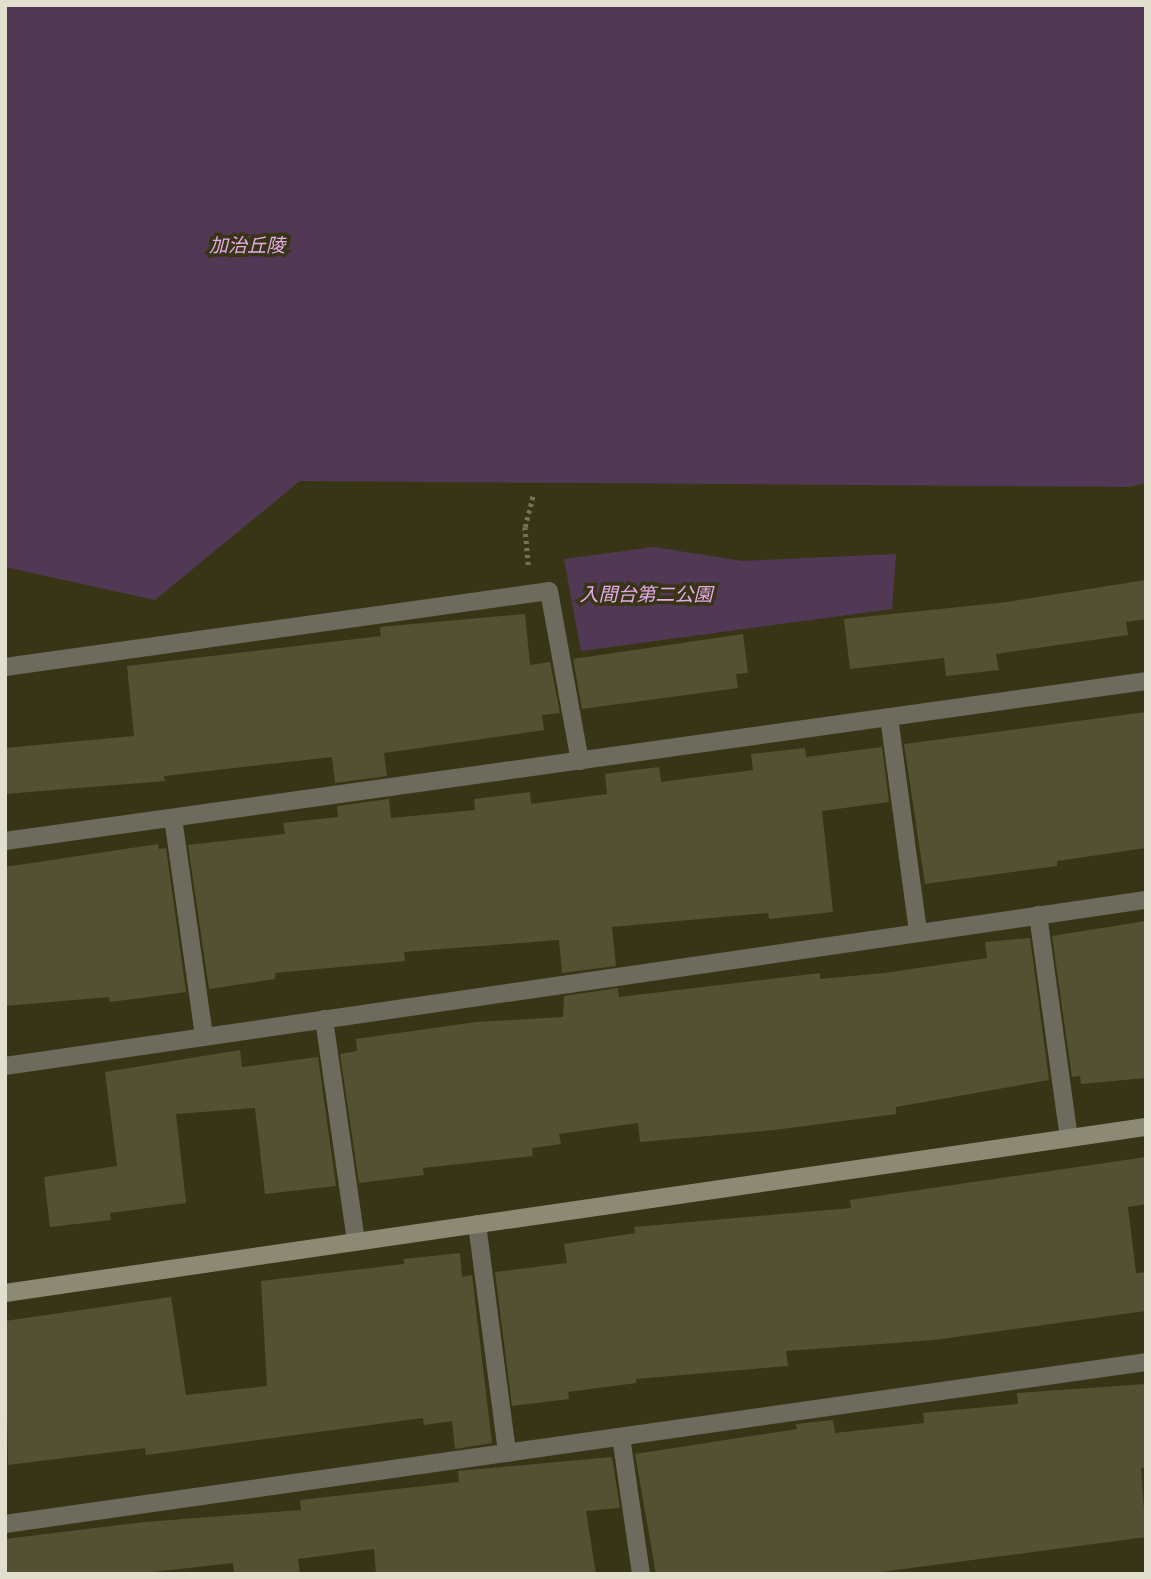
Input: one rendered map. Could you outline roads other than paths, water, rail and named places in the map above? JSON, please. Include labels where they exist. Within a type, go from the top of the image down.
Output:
[{"type":"street","points":[[5,667],[549,591],[580,761]]},
{"type":"street","points":[[5,841],[1146,681]]},
{"type":"street","points":[[889,717],[918,932]]},
{"type":"street","points":[[173,818],[204,1037]]},
{"type":"street","points":[[5,1066],[1146,900]]},
{"type":"street","points":[[1038,915],[1069,1138]]},
{"type":"street","points":[[324,1019],[356,1242]]},
{"type":"street","points":[[5,1293],[1146,1127]]},
{"type":"street","points":[[477,1224],[507,1453]]},
{"type":"street","points":[[5,1524],[1146,1362]]},
{"type":"street","points":[[621,1437],[640,1574]]},
{"type":"park label","name":"加治丘陵","points":[[247,246]]},
{"type":"park label","name":"入間台第二公園","points":[[646,595]]}]
